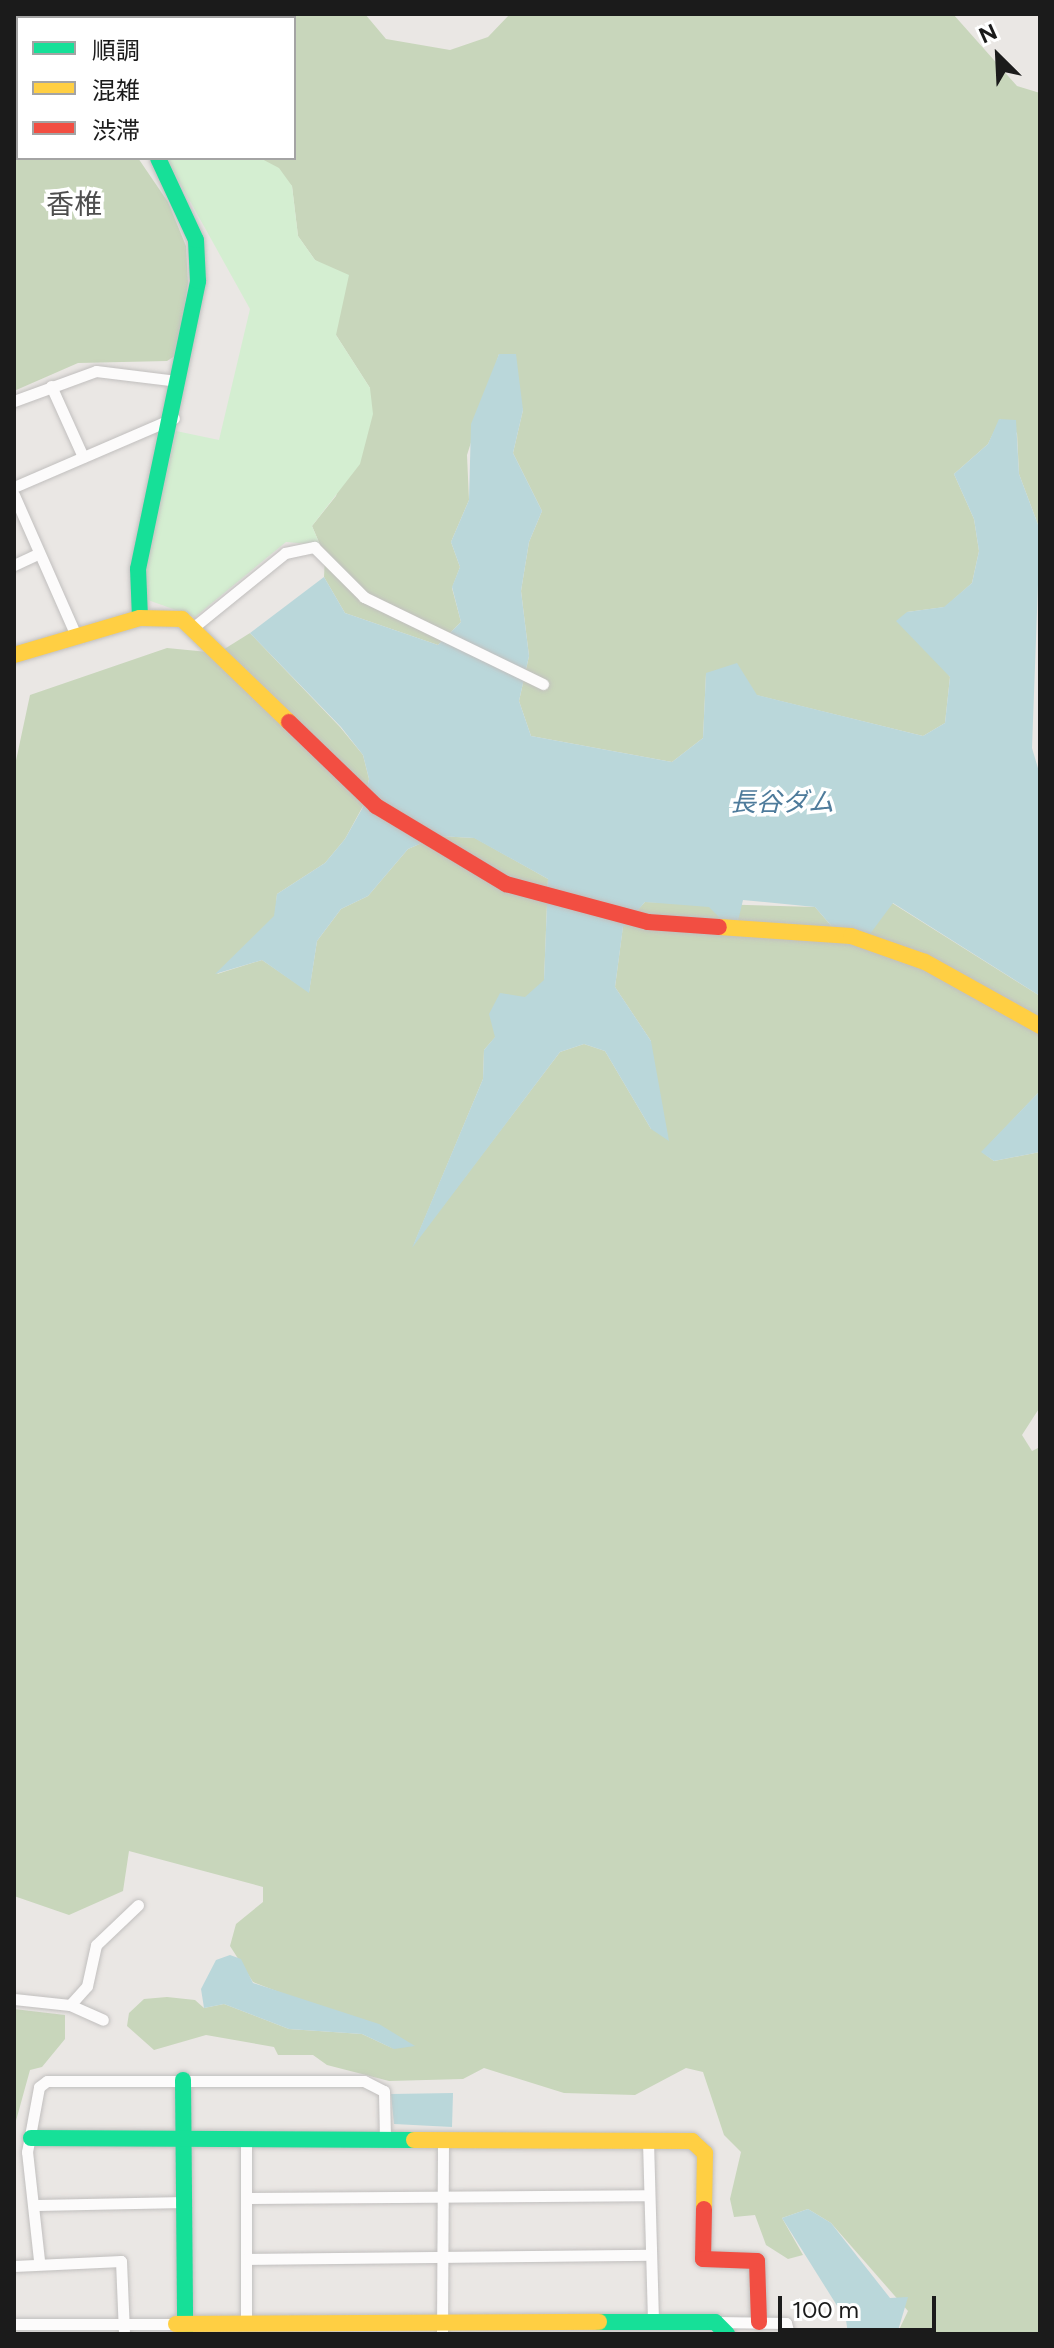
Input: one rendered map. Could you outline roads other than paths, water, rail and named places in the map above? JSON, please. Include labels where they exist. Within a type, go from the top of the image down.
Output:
[{"type":"street","points":[[140,618],[138,569],[174,418],[178,381],[198,281],[196,240],[159,160]]},
{"type":"street","points":[[14,401],[96,371],[178,381]]},
{"type":"street","points":[[51,386],[83,457]]},
{"type":"street","points":[[14,487],[174,418]]},
{"type":"street","points":[[14,495],[77,638]]},
{"type":"street","points":[[195,626],[285,553],[314,547],[364,597],[538,683]]},
{"type":"street","points":[[14,565],[38,554]]},
{"type":"street","points":[[14,655],[140,618],[167,617],[195,626],[265,702],[376,806],[451,854],[506,884],[648,922],[813,929],[877,943],[925,962],[1040,1026]]},
{"type":"street","points":[[70,2005],[87,1986],[96,1945],[138,1905]]},
{"type":"street","points":[[14,1999],[70,2005],[103,2020]]},
{"type":"street","points":[[182,2327],[183,2080]]},
{"type":"street","points":[[184,2202],[37,2205],[28,2198],[31,2138],[39,2087],[47,2081],[364,2081],[384,2091],[385,2137]]},
{"type":"street","points":[[31,2138],[385,2137],[692,2141],[705,2153],[703,2259],[757,2261],[759,2322]]},
{"type":"street","points":[[442,2329],[443,2138]]},
{"type":"street","points":[[246,2139],[246,2323]]},
{"type":"street","points":[[648,2141],[647,2255],[653,2323]]},
{"type":"street","points":[[247,2198],[647,2195]]},
{"type":"street","points":[[37,2205],[39,2260]]},
{"type":"street","points":[[246,2259],[647,2255]]},
{"type":"street","points":[[14,2266],[39,2260],[121,2261],[124,2329]]},
{"type":"street","points":[[14,2324],[124,2329],[246,2323],[442,2329],[610,2329],[653,2323],[721,2328],[759,2322],[786,2323],[789,2334]]},
{"type":"water","name":"長谷ダム","points":[[499,354],[516,354],[523,410],[513,453],[542,511],[529,542],[521,591],[529,656],[519,701],[531,736],[672,762],[703,738],[706,673],[737,663],[757,695],[923,736],[945,723],[950,677],[896,621],[907,612],[944,607],[972,583],[979,551],[974,519],[954,474],[988,444],[999,419],[1016,420],[1019,474],[1040,530],[1032,748],[1040,775],[1040,996],[893,903],[870,934],[834,929],[815,907],[743,900],[738,921],[723,921],[709,907],[645,902],[623,927],[615,987],[651,1041],[669,1141],[651,1129],[605,1051],[584,1044],[560,1052],[412,1248],[483,1079],[484,1050],[495,1037],[489,1014],[500,993],[525,997],[544,980],[548,879],[474,838],[438,836],[408,849],[368,896],[341,909],[317,941],[309,993],[262,960],[215,974],[274,916],[277,894],[325,863],[345,839],[363,807],[369,779],[363,755],[341,727],[250,633],[324,577],[345,613],[438,645],[461,622],[452,587],[460,567],[451,542],[469,500],[471,424]]},
{"type":"water","points":[[1040,1091],[1040,1152],[994,1161],[981,1152]]},
{"type":"water","points":[[230,1955],[241,1959],[253,1983],[379,2024],[415,2046],[394,2049],[362,2034],[289,2029],[224,2004],[204,2008],[201,1989],[216,1960]]},
{"type":"water","points":[[453,2093],[452,2127],[394,2124],[391,2094]]},
{"type":"water","points":[[808,2209],[831,2223],[890,2298],[908,2297],[897,2334],[848,2334],[846,2320],[782,2218]]},
{"type":"district","name":"香椎","points":[[74,204]]}]
